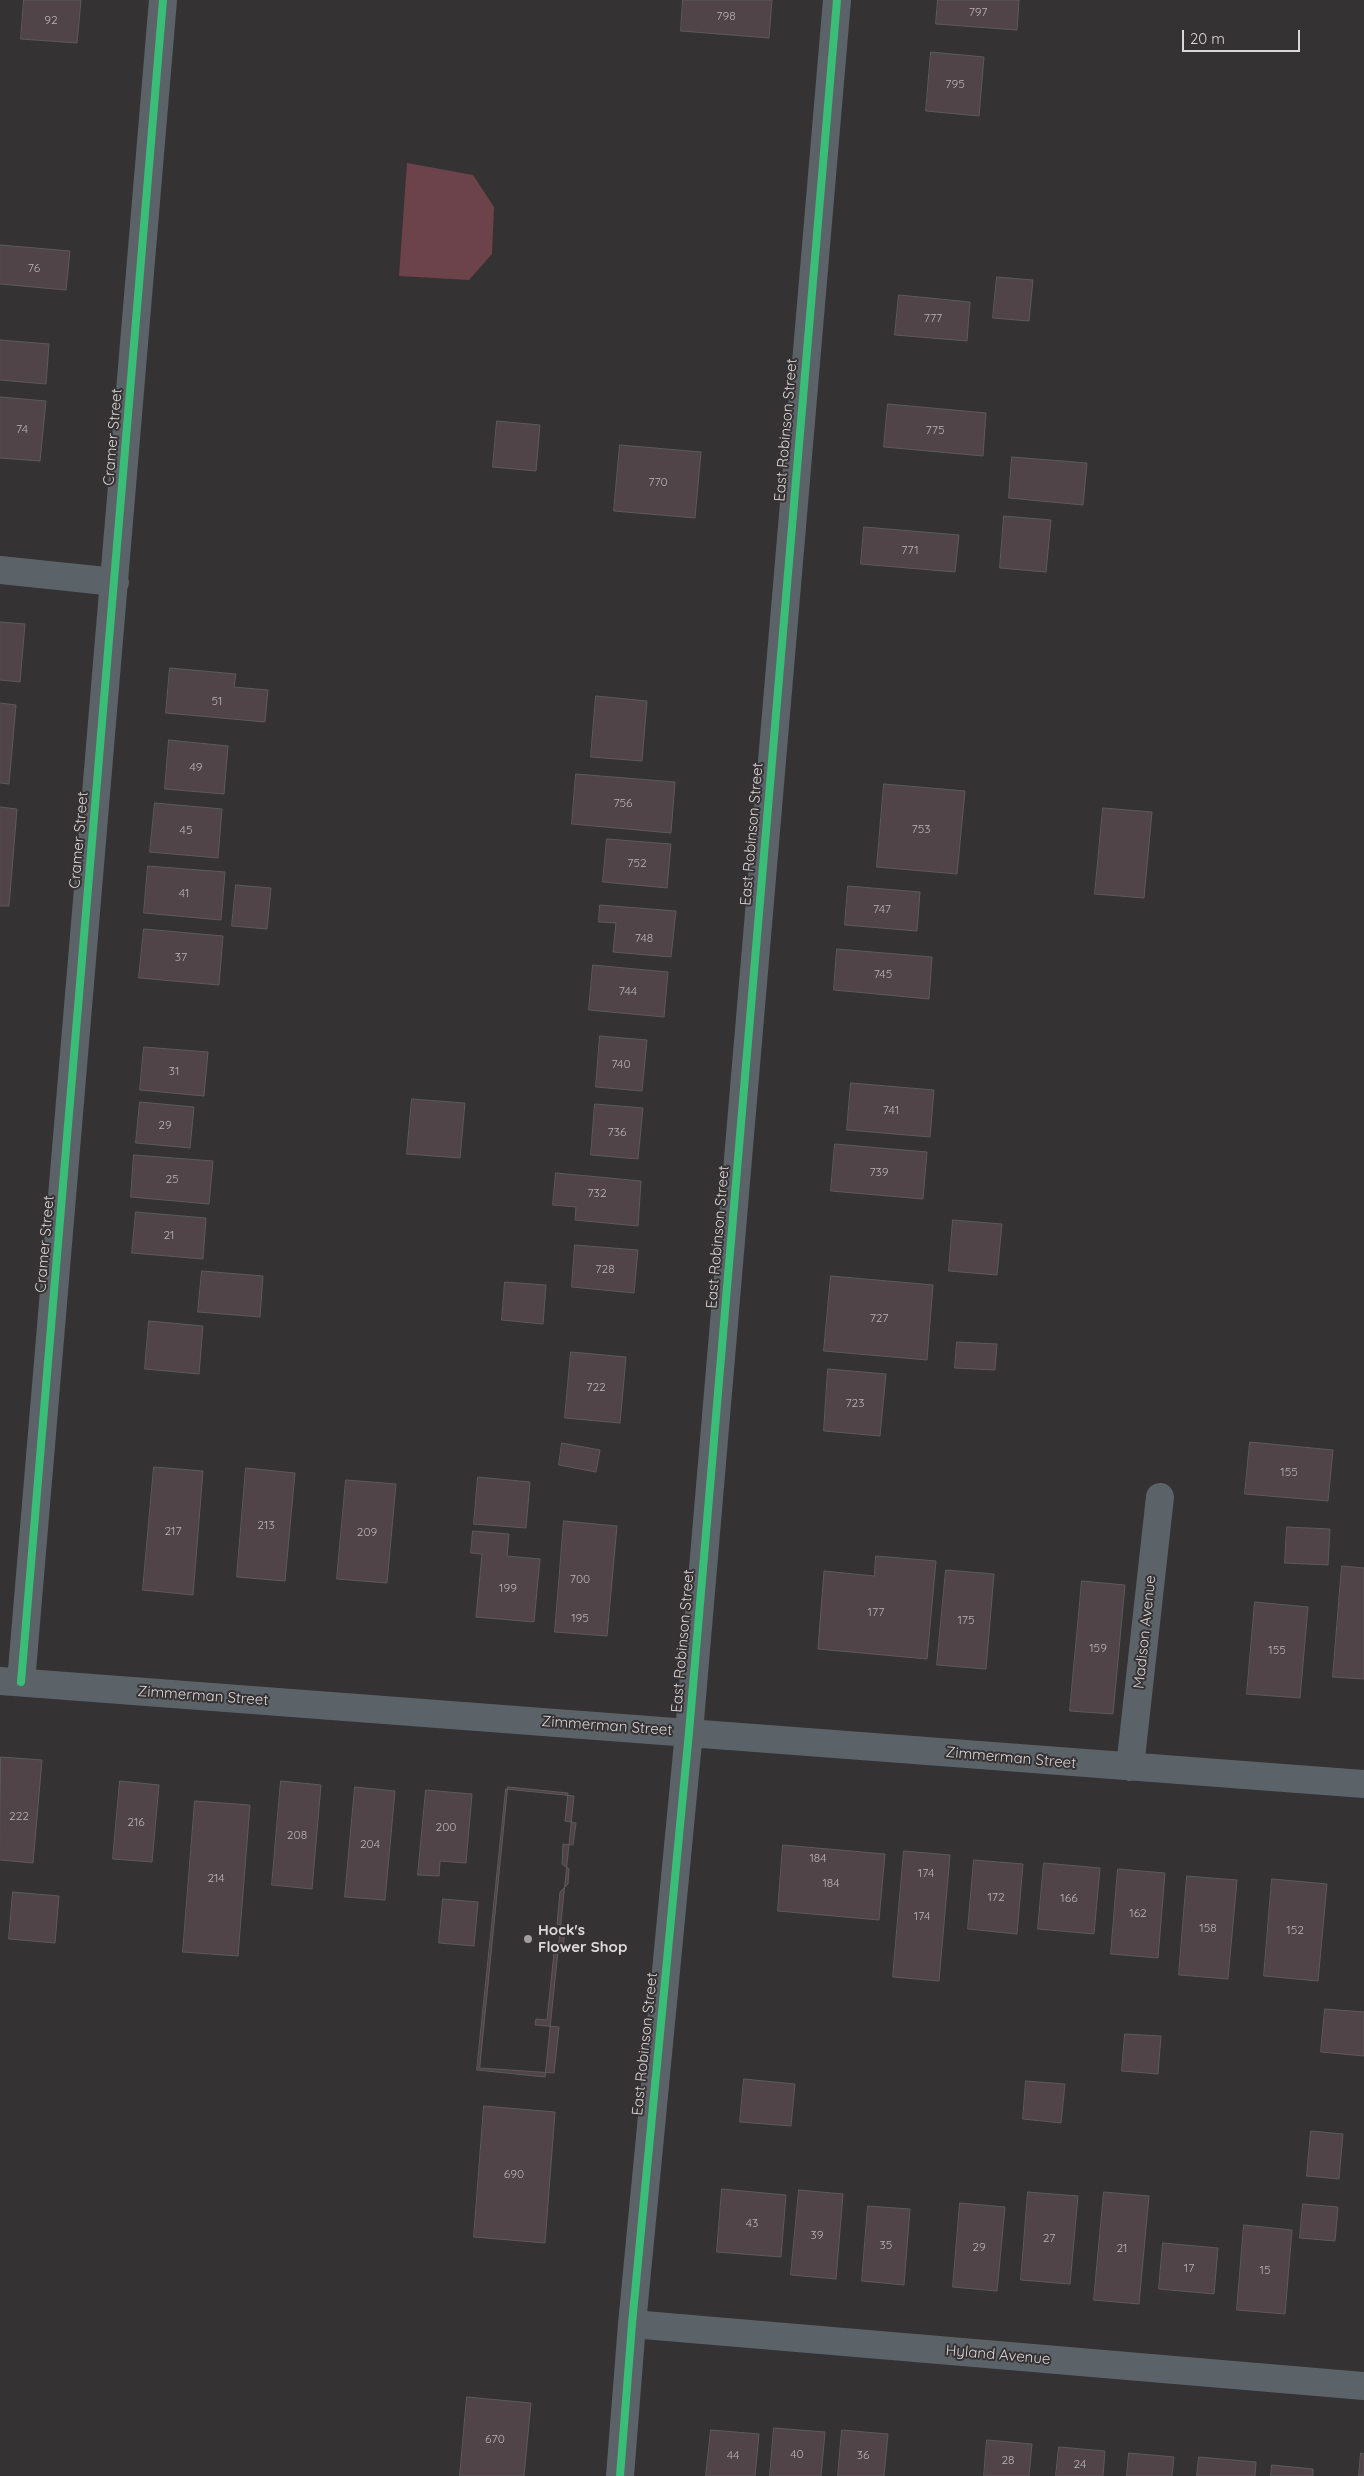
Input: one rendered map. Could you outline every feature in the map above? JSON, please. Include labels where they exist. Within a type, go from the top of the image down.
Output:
[{"type":"street","name":"Cramer Street","points":[[10,1682],[115,582],[163,0]]},
{"type":"street","name":"East Robinson Street","points":[[620,2476],[632,2324],[689,1732],[837,0]]},
{"type":"street","points":[[0,570],[115,582]]},
{"type":"street","name":"Madison Avenue","points":[[1130,1768],[1160,1497]]},
{"type":"street","name":"Zimmerman Street","points":[[10,1682],[689,1732],[1130,1768],[1364,1784]]},
{"type":"street","name":"Hyland Avenue","points":[[632,2324],[1364,2386]]},
{"type":"shaded area","points":[[407,163],[473,175],[494,207],[492,254],[469,280],[399,276]]},
{"type":"building","points":[[24,0],[81,0],[77,43],[21,39]]},
{"type":"building","points":[[683,0],[772,0],[769,38],[681,31]]},
{"type":"building","points":[[938,0],[1019,0],[1017,30],[936,24]]},
{"type":"building","points":[[931,52],[984,57],[979,116],[926,111]]},
{"type":"building","points":[[0,245],[70,251],[66,290],[0,284]]},
{"type":"building","points":[[997,277],[1033,280],[1029,321],[993,318]]},
{"type":"building","points":[[899,295],[970,302],[967,341],[895,335]]},
{"type":"building","points":[[0,340],[49,344],[46,384],[0,380]]},
{"type":"building","points":[[0,397],[46,401],[40,461],[0,458]]},
{"type":"building","points":[[888,404],[986,413],[983,456],[884,447]]},
{"type":"building","points":[[497,421],[540,425],[536,471],[493,467]]},
{"type":"building","points":[[620,445],[701,452],[695,518],[614,511]]},
{"type":"building","points":[[1012,457],[1087,463],[1083,505],[1009,498]]},
{"type":"building","points":[[1004,516],[1051,520],[1046,572],[1000,568]]},
{"type":"building","points":[[864,527],[959,535],[955,572],[861,564]]},
{"type":"building","points":[[0,622],[25,624],[20,682],[0,680]]},
{"type":"building","points":[[170,668],[236,674],[234,687],[268,690],[265,722],[166,713]]},
{"type":"building","points":[[596,696],[647,701],[642,761],[591,757]]},
{"type":"building","points":[[0,703],[16,705],[9,784],[0,783]]},
{"type":"building","points":[[169,740],[228,746],[224,794],[165,789]]},
{"type":"building","points":[[576,774],[675,782],[671,833],[572,824]]},
{"type":"building","points":[[884,784],[965,791],[957,874],[877,867]]},
{"type":"building","points":[[155,803],[222,809],[218,858],[150,852]]},
{"type":"building","points":[[0,807],[17,809],[9,906],[0,906]]},
{"type":"building","points":[[1103,808],[1152,812],[1144,898],[1095,894]]},
{"type":"building","points":[[607,839],[671,844],[667,888],[603,882]]},
{"type":"building","points":[[148,866],[225,872],[221,920],[144,913]]},
{"type":"building","points":[[236,885],[271,888],[267,929],[232,926]]},
{"type":"building","points":[[848,886],[920,892],[917,931],[845,925]]},
{"type":"building","points":[[600,905],[676,911],[671,957],[613,952],[616,923],[599,922]]},
{"type":"building","points":[[144,929],[223,936],[219,985],[139,978]]},
{"type":"building","points":[[837,949],[932,957],[929,999],[834,990]]},
{"type":"building","points":[[593,965],[668,972],[664,1017],[589,1010]]},
{"type":"building","points":[[600,1036],[647,1040],[642,1091],[596,1087]]},
{"type":"building","points":[[144,1047],[208,1052],[204,1096],[140,1090]]},
{"type":"building","points":[[851,1083],[934,1090],[930,1137],[847,1130]]},
{"type":"building","points":[[412,1099],[465,1103],[460,1158],[407,1154]]},
{"type":"building","points":[[140,1102],[194,1107],[190,1148],[136,1143]]},
{"type":"building","points":[[595,1104],[643,1108],[638,1159],[591,1155]]},
{"type":"building","points":[[835,1144],[927,1152],[923,1199],[831,1191]]},
{"type":"building","points":[[134,1155],[213,1161],[209,1204],[131,1197]]},
{"type":"building","points":[[556,1173],[641,1181],[638,1226],[575,1220],[576,1207],[553,1205]]},
{"type":"building","points":[[136,1212],[206,1218],[203,1259],[132,1253]]},
{"type":"building","points":[[953,1220],[1002,1224],[997,1275],[949,1271]]},
{"type":"building","points":[[575,1245],[638,1250],[634,1293],[572,1287]]},
{"type":"building","points":[[202,1271],[263,1276],[260,1317],[198,1312]]},
{"type":"building","points":[[831,1276],[933,1285],[927,1360],[824,1351]]},
{"type":"building","points":[[505,1282],[546,1285],[543,1324],[502,1320]]},
{"type":"building","points":[[149,1321],[203,1326],[199,1374],[145,1369]]},
{"type":"building","points":[[957,1342],[997,1344],[995,1370],[955,1368]]},
{"type":"building","points":[[571,1352],[626,1357],[620,1423],[565,1418]]},
{"type":"building","points":[[828,1369],[886,1374],[880,1436],[824,1431]]},
{"type":"building","points":[[1250,1442],[1333,1450],[1328,1501],[1245,1494]]},
{"type":"building","points":[[562,1443],[600,1450],[596,1472],[559,1465]]},
{"type":"building","points":[[154,1467],[203,1471],[193,1595],[143,1590]]},
{"type":"building","points":[[246,1468],[295,1473],[285,1581],[237,1577]]},
{"type":"building","points":[[478,1477],[530,1482],[526,1528],[474,1524]]},
{"type":"building","points":[[346,1480],[396,1484],[387,1583],[337,1579]]},
{"type":"building","points":[[564,1521],[617,1526],[607,1636],[555,1632]]},
{"type":"building","points":[[1287,1527],[1330,1529],[1328,1565],[1285,1563]]},
{"type":"building","points":[[473,1531],[509,1534],[507,1556],[540,1559],[534,1622],[476,1617],[482,1554],[471,1553]]},
{"type":"building","points":[[876,1556],[936,1561],[927,1659],[818,1649],[824,1571],[874,1576]]},
{"type":"building","points":[[1342,1566],[1364,1568],[1364,1679],[1333,1677]]},
{"type":"building","points":[[946,1570],[994,1574],[986,1669],[937,1665]]},
{"type":"building","points":[[1082,1581],[1125,1585],[1113,1714],[1070,1711]]},
{"type":"building","points":[[1255,1602],[1308,1607],[1300,1698],[1247,1694]]},
{"type":"building","points":[[1,1757],[42,1760],[33,1863],[0,1860]]},
{"type":"building","points":[[120,1781],[159,1785],[152,1862],[113,1859]]},
{"type":"building","points":[[281,1781],[321,1785],[312,1889],[272,1885]]},
{"type":"building","points":[[355,1787],[395,1791],[385,1900],[345,1897]]},
{"type":"building","name":"Hock's Flower Shop","points":[[508,1787],[568,1793],[565,1821],[576,1823],[573,1845],[563,1844],[562,1864],[569,1869],[568,1884],[560,1892],[557,1924],[565,1926],[563,1952],[554,1953],[547,2020],[536,2019],[535,2025],[559,2027],[554,2073],[480,2068]]},
{"type":"building","name":"Hock's Flower Shop","points":[[506,1789],[574,1796],[545,2077],[477,2070]]},
{"type":"building","points":[[426,1790],[472,1794],[466,1863],[440,1861],[439,1876],[418,1875]]},
{"type":"building","points":[[195,1801],[250,1805],[238,1956],[183,1952]]},
{"type":"building","points":[[783,1845],[885,1854],[879,1920],[778,1911]]},
{"type":"building","points":[[904,1851],[950,1855],[939,1981],[893,1977]]},
{"type":"building","points":[[974,1860],[1023,1864],[1017,1934],[968,1929]]},
{"type":"building","points":[[1044,1863],[1100,1868],[1094,1934],[1038,1929]]},
{"type":"building","points":[[1118,1869],[1165,1873],[1158,1958],[1111,1954]]},
{"type":"building","points":[[1187,1876],[1237,1880],[1228,1979],[1179,1975]]},
{"type":"building","points":[[1272,1879],[1327,1884],[1318,1981],[1264,1976]]},
{"type":"building","points":[[13,1892],[59,1896],[55,1943],[9,1939]]},
{"type":"building","points":[[443,1899],[478,1902],[474,1946],[439,1943]]},
{"type":"building","points":[[1325,2009],[1364,2012],[1364,2056],[1321,2052]]},
{"type":"building","points":[[1125,2034],[1161,2036],[1158,2074],[1122,2071]]},
{"type":"building","points":[[744,2079],[795,2084],[791,2126],[740,2122]]},
{"type":"building","points":[[1026,2081],[1065,2084],[1061,2123],[1023,2119]]},
{"type":"building","points":[[484,2106],[555,2112],[545,2243],[474,2237]]},
{"type":"building","points":[[1311,2131],[1343,2134],[1339,2179],[1307,2176]]},
{"type":"building","points":[[722,2189],[786,2195],[781,2257],[717,2252]]},
{"type":"building","points":[[799,2190],[843,2194],[836,2279],[791,2275]]},
{"type":"building","points":[[1028,2192],[1078,2196],[1070,2284],[1021,2280]]},
{"type":"building","points":[[1104,2192],[1149,2196],[1139,2304],[1094,2300]]},
{"type":"building","points":[[960,2203],[1005,2207],[997,2291],[953,2287]]},
{"type":"building","points":[[1303,2204],[1338,2207],[1335,2241],[1300,2238]]},
{"type":"building","points":[[868,2206],[910,2209],[904,2285],[862,2281]]},
{"type":"building","points":[[1244,2225],[1292,2230],[1285,2314],[1237,2310]]},
{"type":"building","points":[[1163,2243],[1218,2248],[1214,2294],[1159,2289]]},
{"type":"building","points":[[467,2397],[531,2403],[524,2476],[460,2476]]},
{"type":"building","points":[[774,2428],[825,2432],[821,2476],[770,2476]]},
{"type":"building","points":[[711,2430],[759,2434],[755,2476],[706,2476]]},
{"type":"building","points":[[842,2430],[888,2434],[884,2476],[838,2476]]},
{"type":"building","points":[[987,2440],[1032,2444],[1029,2476],[984,2476]]},
{"type":"building","points":[[1059,2447],[1105,2451],[1103,2476],[1056,2476]]},
{"type":"building","points":[[1129,2453],[1174,2457],[1172,2476],[1127,2476]]},
{"type":"building","points":[[1361,2453],[1364,2454],[1364,2476],[1359,2476]]},
{"type":"building","points":[[1199,2457],[1256,2462],[1255,2476],[1197,2476]]},
{"type":"building","points":[[1272,2465],[1313,2469],[1313,2476],[1271,2476]]},
{"type":"cycle path","points":[[21,1682],[163,0]]},
{"type":"cycle path","points":[[620,2476],[632,2324],[689,1732],[837,0]]},
{"type":"place","name":"Hock's Flower Shop","points":[[528,1939]]}]
